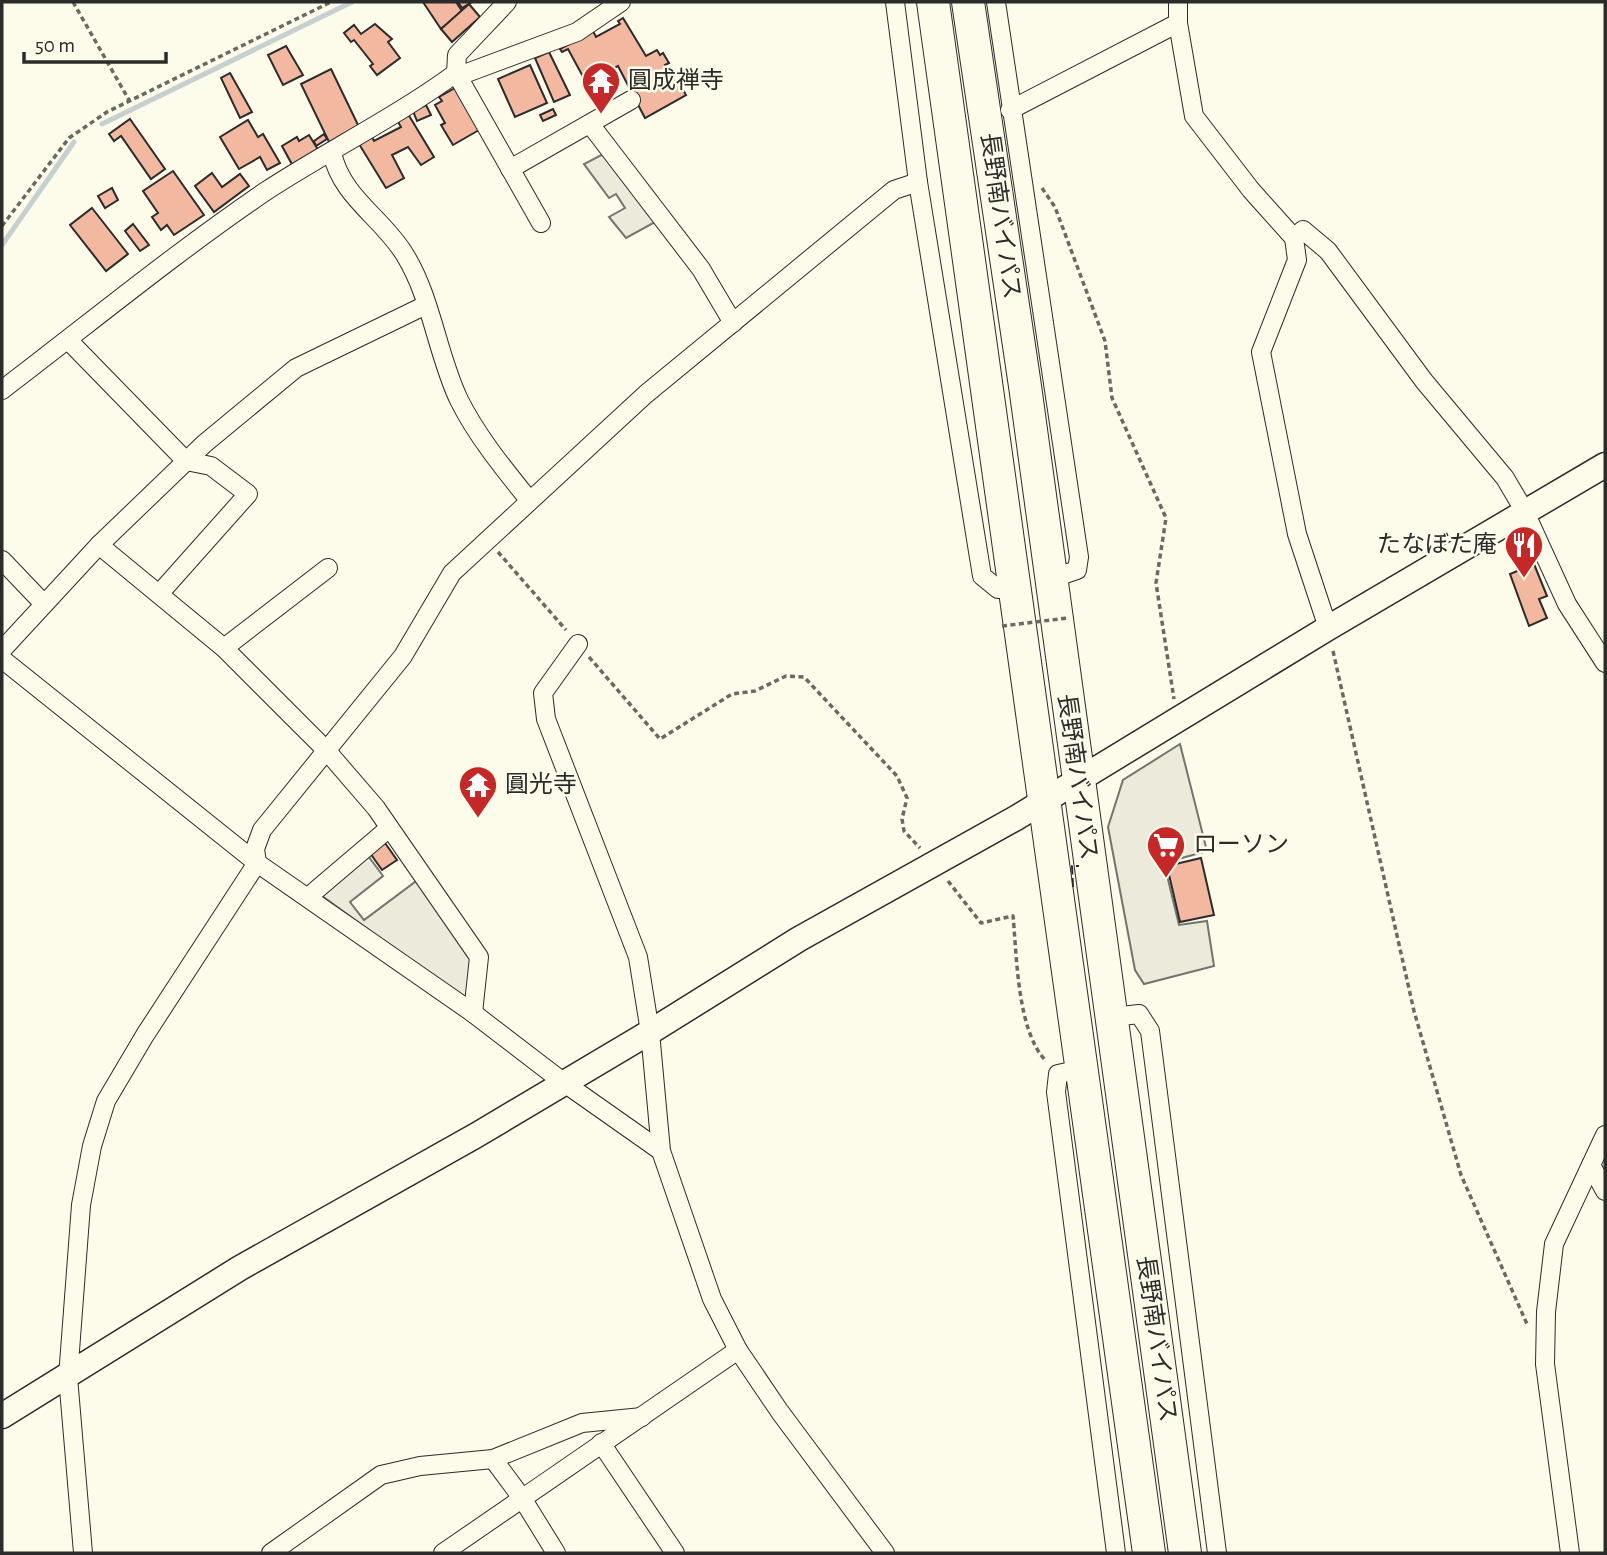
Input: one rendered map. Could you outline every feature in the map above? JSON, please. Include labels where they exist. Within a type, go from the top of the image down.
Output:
[{"type":"highway","name":"長野南バイパス","points":[[933,2],[1044,800],[1069,1071],[1149,1553]]},
{"type":"highway","name":"長野南バイパス","points":[[968,2],[1025,386],[1185,1553]]},
{"type":"street","points":[[507,2],[457,55],[457,73],[541,223]]},
{"type":"street","points":[[2,390],[169,259],[270,189],[406,110],[457,73],[464,74],[577,32],[621,2]]},
{"type":"street","points":[[895,2],[918,182],[982,576],[998,589],[1014,586]]},
{"type":"street","points":[[996,2],[1010,110],[1079,557],[1077,570],[1050,579]]},
{"type":"street","points":[[1178,2],[1178,23],[1194,116],[1251,190],[1294,238],[1297,260],[1261,352],[1297,534],[1328,628]]},
{"type":"street","points":[[1010,110],[1178,23]]},
{"type":"street","points":[[510,169],[631,100]]},
{"type":"street","points":[[590,124],[701,269],[733,323]]},
{"type":"street","points":[[332,153],[334,164],[355,200],[405,255],[426,305],[459,399],[502,467],[529,500]]},
{"type":"street","points":[[83,1553],[68,1377],[81,1205],[92,1146],[106,1101],[145,1035],[257,863],[255,849],[262,830],[403,656],[452,573],[646,394],[894,190],[918,182]]},
{"type":"street","points":[[1294,238],[1303,230],[1328,251],[1424,381],[1505,478],[1525,512],[1567,604],[1605,663]]},
{"type":"street","points":[[2,650],[99,545],[186,461],[296,368],[426,305]]},
{"type":"street","points":[[68,340],[186,461],[211,466],[248,494],[159,594]]},
{"type":"street","points":[[2,1416],[240,1268],[475,1136],[799,939],[1044,800],[1605,465]]},
{"type":"street","points":[[99,545],[223,648],[326,750],[376,808],[387,829],[479,957],[473,1013]]},
{"type":"street","points":[[2,559],[43,603]]},
{"type":"street","points":[[223,648],[328,568]]},
{"type":"street","points":[[578,644],[543,693],[546,719],[638,957],[650,1032],[661,1151],[712,1300],[738,1350],[780,1412],[885,1553]]},
{"type":"street","points":[[2,659],[257,863],[473,1013],[563,1082],[661,1151]]},
{"type":"street","points":[[308,897],[387,829]]},
{"type":"street","points":[[1113,1017],[1139,1014],[1150,1031],[1217,1553]]},
{"type":"street","points":[[1069,1071],[1056,1092],[1116,1553]]},
{"type":"street","points":[[1570,1553],[1545,1364],[1546,1312],[1554,1244],[1605,1135]]},
{"type":"street","points":[[1591,1165],[1605,1191]]},
{"type":"street","points":[[443,1553],[738,1350]]},
{"type":"street","points":[[271,1553],[381,1475],[420,1465],[493,1459],[582,1423],[642,1416]]},
{"type":"street","points":[[601,1443],[675,1553]]},
{"type":"street","points":[[493,1459],[522,1498],[556,1553]]},
{"type":"path","points":[[73,2],[130,101]]},
{"type":"path","points":[[2,226],[69,138],[130,101],[331,2]]},
{"type":"path","points":[[1040,185],[1055,207],[1105,341],[1112,398],[1166,518],[1156,583],[1177,719]]},
{"type":"path","points":[[487,539],[660,739],[732,694],[755,691],[786,676],[804,677],[897,776],[907,798],[902,819],[904,831],[933,862],[981,923],[1013,916],[1023,1011],[1040,1055],[1069,1071]]},
{"type":"path","points":[[1002,626],[1068,618]]},
{"type":"path","points":[[1328,628],[1414,1011],[1458,1163],[1528,1326]]},
{"type":"shaded area","points":[[609,151],[659,220],[626,238],[609,217],[625,208],[616,194],[609,198],[584,164]]},
{"type":"shaded area","points":[[1180,744],[1207,851],[1164,863],[1179,925],[1207,921],[1214,966],[1144,984],[1135,970],[1108,827],[1123,780]]},
{"type":"shaded area","points":[[366,853],[383,876],[350,902],[364,920],[419,879],[473,956],[467,1001],[318,893]]},
{"type":"building","points":[[423,2],[456,2],[462,11],[441,29]]},
{"type":"building","points":[[458,2],[472,2],[462,8]]},
{"type":"building","points":[[469,4],[480,17],[452,42],[441,29]]},
{"type":"building","points":[[623,18],[646,56],[657,50],[660,55],[663,53],[669,63],[665,65],[675,83],[678,81],[686,95],[645,118],[618,66],[608,72],[613,81],[611,86],[600,89],[595,80],[587,84],[568,49],[562,52],[560,49],[593,31],[596,37],[620,24],[618,21]]},
{"type":"building","points":[[375,24],[392,39],[388,42],[400,58],[377,75],[370,66],[373,64],[354,40],[351,42],[344,33],[354,25],[361,34]]},
{"type":"building","points":[[286,46],[303,75],[283,85],[268,55]]},
{"type":"building","points":[[549,52],[570,95],[554,102],[535,58]]},
{"type":"building","points":[[530,65],[547,103],[515,117],[498,79]]},
{"type":"building","points":[[331,69],[360,129],[330,144],[301,84]]},
{"type":"building","points":[[230,73],[252,112],[240,118],[221,78]]},
{"type":"building","points":[[455,88],[479,130],[453,145],[441,125],[445,123],[435,105],[442,101],[439,97]]},
{"type":"building","points":[[426,105],[431,115],[417,121],[413,111]]},
{"type":"building","points":[[553,109],[556,115],[543,121],[540,115]]},
{"type":"building","points":[[408,114],[434,157],[421,165],[408,147],[392,155],[404,178],[386,188],[359,144],[372,137],[374,141],[401,127],[397,120]]},
{"type":"building","points":[[130,119],[165,169],[151,179],[121,136],[114,141],[109,134]]},
{"type":"building","points":[[248,120],[258,137],[263,134],[280,163],[267,170],[260,157],[239,169],[220,137]]},
{"type":"building","points":[[324,134],[327,139],[316,146],[314,141]]},
{"type":"building","points":[[309,135],[320,153],[294,168],[282,146],[297,137],[299,141]]},
{"type":"building","points":[[173,171],[204,215],[174,235],[167,225],[161,230],[152,217],[158,213],[143,191]]},
{"type":"building","points":[[212,173],[222,187],[240,174],[249,186],[214,212],[195,186]]},
{"type":"building","points":[[112,188],[118,200],[105,208],[98,196]]},
{"type":"building","points":[[92,208],[128,254],[106,271],[70,225]]},
{"type":"building","points":[[133,224],[149,245],[140,251],[125,231]]},
{"type":"building","points":[[1534,564],[1547,596],[1539,599],[1547,618],[1529,626],[1510,574]]},
{"type":"building","points":[[385,843],[397,860],[382,870],[370,853]]},
{"type":"building","points":[[1201,858],[1214,915],[1180,922],[1167,866]]},
{"type":"waterway","points":[[102,124],[352,2]]},
{"type":"waterway","points":[[2,245],[74,142]]},
{"type":"fence","points":[[1073,887],[1072,866],[1079,866]]},
{"type":"place","name":"圓成禅寺","points":[[601,115]]},
{"type":"place","name":"たなぼた庵","points":[[1524,579]]},
{"type":"place","name":"圓光寺","points":[[478,819]]},
{"type":"place","name":"ローソン","points":[[1166,879]]}]
